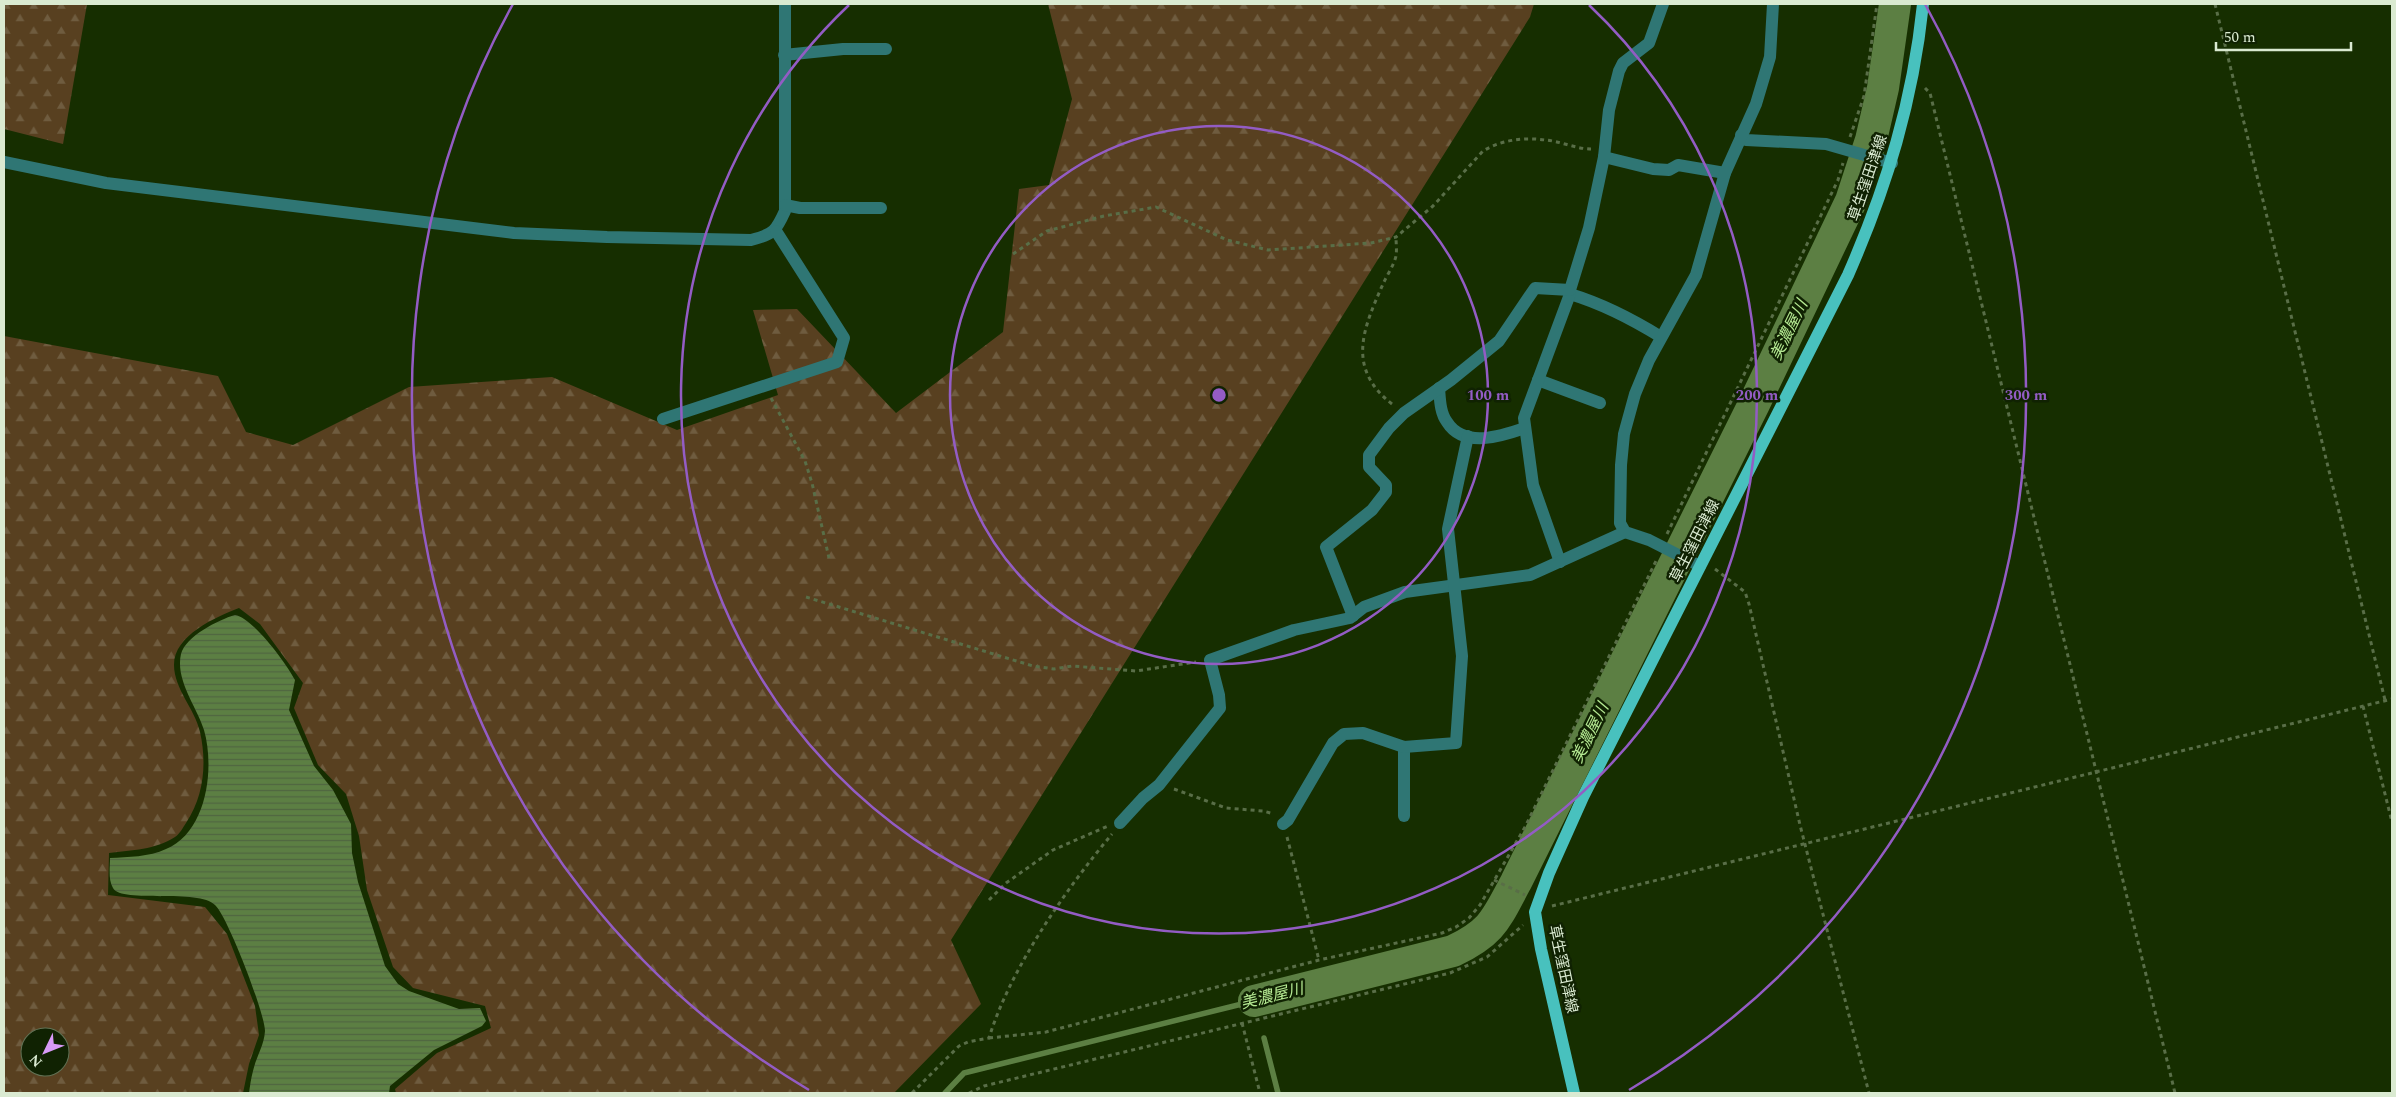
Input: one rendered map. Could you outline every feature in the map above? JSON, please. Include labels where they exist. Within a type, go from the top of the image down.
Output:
[{"type":"main road","name":"草生窪田津線","points":[[1574,1093],[1541,950],[1535,912],[1549,873],[1583,797],[1848,275],[1868,228],[1886,161],[1906,114],[1922,4]]},
{"type":"street","points":[[4,162],[106,183],[514,232],[606,237],[751,240],[766,236],[776,230],[785,211],[784,55],[786,4]]},
{"type":"street","points":[[1560,562],[1533,485],[1524,418],[1570,292],[1589,228],[1604,152],[1609,110],[1619,71],[1624,64],[1649,43],[1663,4]]},
{"type":"street","points":[[1702,564],[1625,532],[1620,523],[1621,464],[1624,434],[1635,394],[1661,337],[1696,275],[1725,172],[1756,104],[1768,67],[1773,4]]},
{"type":"street","points":[[784,55],[843,49],[886,49]]},
{"type":"street","points":[[1741,135],[1746,140],[1826,144],[1886,161]]},
{"type":"street","points":[[1604,152],[1653,168],[1669,170],[1678,165],[1725,172]]},
{"type":"street","points":[[785,206],[800,208],[881,208]]},
{"type":"street","points":[[663,419],[837,362],[844,338],[776,230]]},
{"type":"street","points":[[1353,616],[1326,547],[1372,510],[1386,492],[1386,485],[1369,467],[1369,455],[1389,428],[1404,413],[1439,388],[1499,340],[1535,288],[1570,292],[1632,319],[1661,337]]},
{"type":"street","points":[[1538,380],[1600,403]]},
{"type":"street","points":[[1439,388],[1447,423],[1468,436],[1485,439],[1526,428]]},
{"type":"street","points":[[1283,824],[1288,820],[1334,743],[1344,734],[1363,733],[1404,747],[1456,742],[1462,656],[1448,529],[1468,436]]},
{"type":"street","points":[[1120,823],[1143,798],[1159,786],[1220,708],[1219,695],[1210,660],[1294,630],[1315,627],[1353,616],[1364,607],[1405,592],[1530,575],[1625,532]]},
{"type":"street","points":[[1404,747],[1404,816]]},
{"type":"path","points":[[912,1093],[959,1046],[968,1042],[1046,1032],[1319,960],[1442,933],[1456,927],[1469,918],[1480,905],[1525,827],[1651,574],[1661,546],[1838,180],[1864,96],[1877,4]]},
{"type":"path","points":[[2215,4],[2385,700]]},
{"type":"path","points":[[1912,71],[1930,93],[2175,1093]]},
{"type":"path","points":[[1013,254],[1047,231],[1104,216],[1156,206],[1227,240],[1268,250],[1371,243],[1396,237],[1433,206],[1484,151],[1493,145],[1509,141],[1544,139],[1604,152]]},
{"type":"path","points":[[1396,237],[1396,255],[1367,320],[1363,354],[1365,373],[1378,393],[1404,413]]},
{"type":"path","points":[[766,385],[805,461],[812,483],[829,558]]},
{"type":"path","points":[[1702,564],[1730,578],[1745,592],[1869,1093]]},
{"type":"path","points":[[806,597],[1033,666],[1047,668],[1072,666],[1136,671],[1210,660]]},
{"type":"path","points":[[969,1093],[984,1086],[1450,973],[1474,963],[1498,949],[1535,912],[2392,698]]},
{"type":"path","points":[[2363,706],[2392,822]]},
{"type":"path","points":[[1159,786],[1226,808],[1263,811],[1282,818],[1319,960]]},
{"type":"path","points":[[989,900],[1006,883],[1053,850],[1104,827],[1120,823]]},
{"type":"path","points":[[989,1038],[998,1009],[1031,948],[1087,864],[1120,823]]},
{"type":"path","points":[[1495,880],[1529,897]]},
{"type":"path","points":[[1242,1023],[1260,1093]]},
{"type":"green space","points":[[4,4],[87,4],[63,144],[4,129]]},
{"type":"green space","points":[[1048,4],[1534,4],[1530,17],[951,940],[981,1004],[894,1093],[396,1093],[395,1089],[437,1053],[491,1028],[485,1006],[413,988],[393,967],[367,890],[359,836],[346,794],[318,765],[294,708],[303,683],[260,624],[239,608],[219,616],[198,629],[181,645],[176,654],[174,665],[177,682],[194,715],[202,744],[202,779],[197,802],[192,813],[175,837],[159,845],[109,853],[108,895],[205,907],[227,934],[255,1006],[259,1035],[249,1064],[243,1093],[4,1093],[4,336],[218,376],[246,432],[293,445],[409,387],[552,377],[677,430],[778,395],[753,310],[797,309],[896,413],[1003,332],[1019,189],[1049,185],[1072,99]]},
{"type":"shaded area","points":[[235,615],[251,624],[260,632],[295,680],[289,710],[314,766],[333,790],[351,824],[352,853],[358,882],[385,966],[398,984],[409,991],[459,1009],[480,1008],[486,1021],[482,1026],[434,1050],[390,1086],[389,1093],[249,1093],[254,1066],[265,1031],[259,1006],[245,966],[221,913],[215,905],[206,900],[194,897],[130,895],[119,893],[111,885],[110,858],[146,855],[166,849],[180,841],[191,829],[199,814],[208,780],[207,745],[201,721],[181,674],[181,654],[184,647],[196,635],[212,625]]},
{"type":"waterway","name":"美濃屋川","points":[[1254,1001],[1453,951],[1485,931],[1498,915],[1754,404],[1851,201],[1871,140],[1883,88],[1895,4]]},
{"type":"waterway","name":"美濃屋川","points":[[945,1093],[964,1073],[1254,1001],[1256,1009]]},
{"type":"waterway","points":[[1264,1038],[1278,1093]]}]
